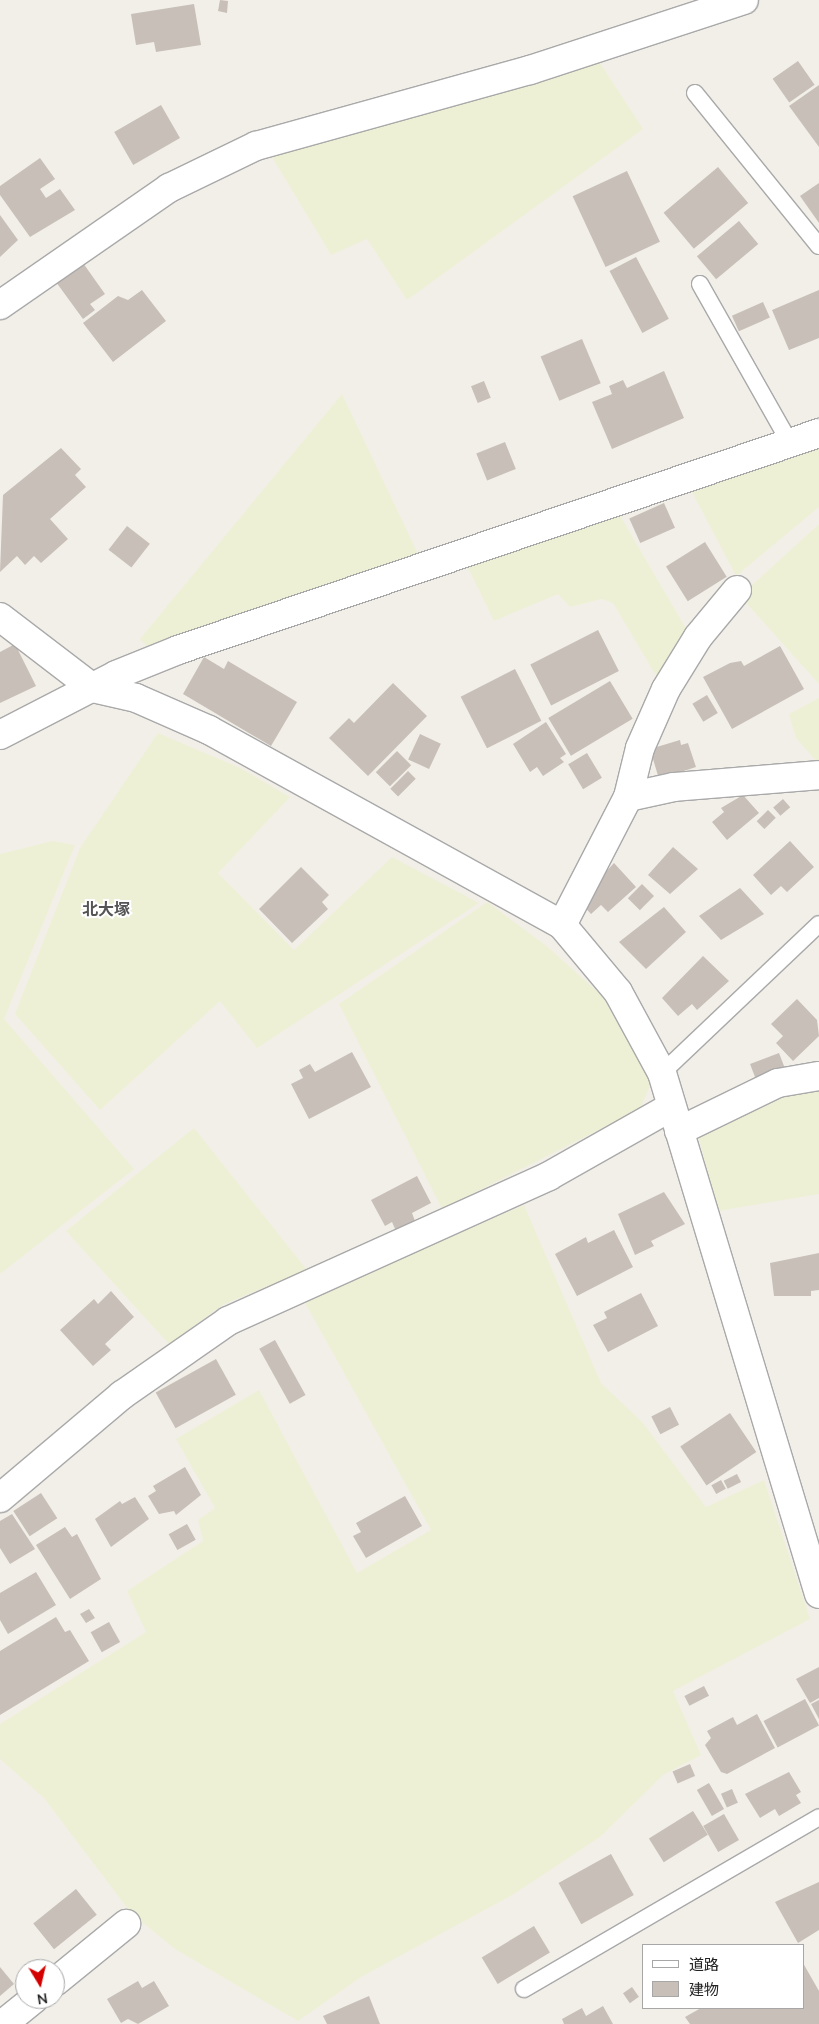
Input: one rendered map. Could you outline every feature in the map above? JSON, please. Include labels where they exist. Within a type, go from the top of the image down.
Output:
[{"type":"street","points":[[0,305],[168,188],[256,146],[530,70],[744,0]]},
{"type":"street","points":[[0,735],[93,688],[178,650],[819,433]]},
{"type":"street","points":[[562,925],[628,797],[640,748],[666,690],[698,638],[737,590]]},
{"type":"street","points":[[0,617],[93,688],[136,698],[209,730],[562,925],[618,992],[662,1073],[819,1594]]},
{"type":"street","points":[[628,797],[674,787],[819,775]]},
{"type":"street","points":[[0,1498],[122,1395],[228,1321],[675,1119],[778,1083],[819,1076]]},
{"type":"street","points":[[65,1974],[126,1924]]},
{"type":"street","points":[[3,2024],[22,2009]]},
{"type":"lane","points":[[695,93],[819,246]]},
{"type":"lane","points":[[700,284],[790,443]]},
{"type":"lane","points":[[662,1073],[819,924]]},
{"type":"lane","points":[[524,1990],[819,1817]]},
{"type":"green space","points":[[596,57],[643,129],[407,300],[367,239],[331,255],[269,152]]},
{"type":"green space","points":[[342,394],[418,554],[149,648],[140,639]]},
{"type":"green space","points":[[819,443],[819,507],[736,576],[690,488]]},
{"type":"green space","points":[[618,512],[688,632],[658,679],[613,603],[602,599],[570,607],[558,594],[494,621],[467,566]]},
{"type":"green space","points":[[819,524],[819,684],[740,596]]},
{"type":"green space","points":[[819,698],[819,764],[796,738],[789,714]]},
{"type":"green space","points":[[158,733],[240,768],[290,797],[218,873],[294,950],[392,857],[479,903],[257,1048],[220,1001],[100,1110],[15,1014],[80,848]]},
{"type":"green space","points":[[52,841],[75,845],[4,1019],[134,1169],[0,1274],[0,854]]},
{"type":"green space","points":[[487,902],[548,947],[602,996],[651,1083],[640,1109],[442,1209],[339,1004]]},
{"type":"green space","points":[[819,1082],[819,1194],[718,1211],[698,1135],[737,1112]]},
{"type":"green space","points":[[194,1128],[307,1270],[224,1304],[169,1344],[66,1231]]},
{"type":"green space","points":[[524,1205],[601,1383],[643,1423],[706,1507],[764,1480],[810,1619],[673,1691],[701,1755],[663,1775],[600,1837],[514,1894],[361,1977],[298,2021],[175,1949],[131,1913],[44,1798],[0,1759],[0,1724],[146,1632],[127,1591],[203,1541],[198,1520],[215,1508],[176,1439],[259,1390],[357,1573],[431,1530],[304,1301]]},
{"type":"building","points":[[220,0],[228,1],[227,13],[218,11]]},
{"type":"building","points":[[194,4],[201,45],[156,52],[154,42],[136,45],[131,14]]},
{"type":"building","points":[[798,61],[815,85],[789,103],[773,79]]},
{"type":"building","points":[[819,85],[819,147],[789,106]]},
{"type":"building","points":[[161,105],[180,138],[133,165],[114,132]]},
{"type":"building","points":[[40,158],[55,179],[40,189],[46,198],[60,189],[75,210],[30,237],[0,195],[0,186]]},
{"type":"building","points":[[718,167],[748,203],[694,249],[664,213]]},
{"type":"building","points":[[627,171],[660,242],[606,267],[573,196]]},
{"type":"building","points":[[819,183],[819,223],[800,196]]},
{"type":"building","points":[[0,215],[18,240],[0,257]]},
{"type":"building","points":[[739,221],[758,244],[716,279],[697,256]]},
{"type":"building","points":[[636,257],[669,319],[642,333],[610,271]]},
{"type":"building","points":[[83,263],[105,294],[90,304],[95,310],[83,319],[56,282]]},
{"type":"building","points":[[142,290],[166,321],[113,362],[83,323],[118,296],[128,300]]},
{"type":"building","points":[[819,290],[819,338],[789,350],[772,310]]},
{"type":"building","points":[[763,302],[770,318],[739,331],[732,316]]},
{"type":"building","points":[[582,339],[601,383],[559,401],[541,357]]},
{"type":"building","points":[[664,371],[684,418],[612,449],[592,402],[612,394],[609,386],[623,380],[627,388]]},
{"type":"building","points":[[484,381],[491,398],[478,403],[471,386]]},
{"type":"building","points":[[505,442],[516,469],[487,481],[476,454]]},
{"type":"building","points":[[61,448],[81,469],[75,475],[86,487],[50,519],[68,539],[41,563],[34,556],[25,565],[17,556],[0,572],[3,495]]},
{"type":"building","points":[[664,503],[675,528],[640,543],[629,518]]},
{"type":"building","points":[[127,526],[150,544],[131,567],[109,550]]},
{"type":"building","points":[[705,542],[727,577],[688,601],[666,566]]},
{"type":"building","points":[[598,630],[619,671],[551,705],[530,665]]},
{"type":"building","points":[[15,644],[36,686],[0,703],[0,652]]},
{"type":"building","points":[[780,646],[804,689],[732,729],[703,677],[730,663],[741,661],[744,666]]},
{"type":"building","points":[[204,657],[224,669],[228,661],[297,702],[271,746],[183,694]]},
{"type":"building","points":[[515,669],[541,721],[487,748],[461,697]]},
{"type":"building","points":[[610,681],[633,719],[571,756],[548,718]]},
{"type":"building","points":[[393,683],[427,716],[368,776],[329,738],[349,718],[354,723]]},
{"type":"building","points":[[707,695],[718,713],[703,722],[692,704]]},
{"type":"building","points":[[546,722],[566,754],[560,758],[564,762],[543,776],[537,767],[530,772],[513,744]]},
{"type":"building","points":[[420,734],[441,744],[429,769],[408,759]]},
{"type":"building","points":[[680,740],[681,745],[688,743],[696,767],[659,779],[650,749]]},
{"type":"building","points":[[397,751],[411,765],[390,786],[376,772]]},
{"type":"building","points":[[587,753],[602,778],[583,789],[568,764]]},
{"type":"building","points":[[408,771],[416,779],[398,796],[390,789]]},
{"type":"building","points":[[743,795],[759,813],[727,840],[712,822],[724,812],[721,808]]},
{"type":"building","points":[[783,799],[790,807],[780,816],[773,808]]},
{"type":"building","points":[[768,810],[776,818],[764,829],[757,821]]},
{"type":"building","points":[[790,841],[814,867],[787,892],[781,886],[771,895],[753,875]]},
{"type":"building","points":[[673,847],[698,869],[670,894],[648,875]]},
{"type":"building","points":[[614,863],[636,887],[608,912],[601,905],[591,914],[579,901]]},
{"type":"building","points":[[301,867],[329,895],[322,902],[328,909],[292,943],[259,909]]},
{"type":"building","points":[[642,884],[654,896],[640,910],[628,898]]},
{"type":"building","points":[[740,888],[764,914],[721,940],[699,916]]},
{"type":"building","points":[[664,907],[686,932],[646,969],[619,942]]},
{"type":"building","points":[[703,956],[729,981],[697,1010],[692,1004],[678,1016],[662,998]]},
{"type":"building","points":[[797,999],[817,1020],[819,1036],[793,1061],[776,1043],[783,1036],[771,1024]]},
{"type":"building","points":[[352,1052],[371,1087],[309,1119],[291,1084],[303,1078],[299,1070],[310,1064],[315,1072]]},
{"type":"building","points":[[779,1053],[785,1069],[756,1080],[750,1064]]},
{"type":"building","points":[[417,1176],[431,1203],[412,1213],[415,1221],[396,1231],[392,1222],[385,1226],[371,1200]]},
{"type":"building","points":[[664,1192],[685,1224],[651,1241],[654,1246],[635,1255],[618,1214]]},
{"type":"building","points":[[614,1230],[633,1267],[577,1296],[555,1254],[586,1237],[588,1243]]},
{"type":"building","points":[[819,1253],[819,1290],[811,1291],[811,1296],[774,1296],[770,1263]]},
{"type":"building","points":[[111,1291],[134,1317],[105,1344],[111,1350],[93,1366],[60,1330],[94,1299],[98,1304]]},
{"type":"building","points":[[641,1293],[658,1326],[608,1352],[593,1325],[607,1318],[604,1312]]},
{"type":"building","points":[[275,1340],[306,1395],[290,1404],[259,1349]]},
{"type":"building","points":[[216,1359],[236,1395],[176,1428],[156,1392]]},
{"type":"building","points":[[670,1407],[679,1425],[660,1434],[651,1417]]},
{"type":"building","points":[[730,1413],[756,1452],[707,1486],[680,1447]]},
{"type":"building","points":[[185,1467],[201,1495],[176,1515],[174,1511],[159,1514],[148,1496],[156,1491],[153,1486]]},
{"type":"building","points":[[737,1474],[741,1482],[728,1489],[724,1481]]},
{"type":"building","points":[[721,1480],[726,1489],[716,1494],[711,1485]]},
{"type":"building","points":[[41,1493],[57,1518],[30,1536],[13,1511]]},
{"type":"building","points":[[405,1496],[422,1526],[366,1558],[353,1536],[361,1532],[356,1523]]},
{"type":"building","points":[[135,1497],[149,1519],[111,1547],[95,1519],[120,1501],[122,1504]]},
{"type":"building","points":[[12,1514],[35,1549],[10,1564],[0,1548],[0,1521]]},
{"type":"building","points":[[187,1524],[196,1540],[177,1550],[169,1534]]},
{"type":"building","points":[[65,1527],[72,1537],[77,1534],[101,1579],[70,1599],[36,1545]]},
{"type":"building","points":[[36,1572],[56,1605],[8,1634],[0,1620],[0,1593]]},
{"type":"building","points":[[89,1609],[95,1618],[86,1623],[80,1614]]},
{"type":"building","points":[[56,1617],[65,1632],[70,1630],[89,1661],[0,1715],[0,1651]]},
{"type":"building","points":[[109,1622],[120,1642],[102,1652],[91,1632]]},
{"type":"building","points":[[819,1667],[819,1698],[810,1703],[796,1679]]},
{"type":"building","points":[[704,1686],[709,1696],[689,1706],[684,1696]]},
{"type":"building","points":[[805,1699],[819,1726],[778,1748],[764,1721]]},
{"type":"building","points":[[819,1700],[819,1719],[811,1704]]},
{"type":"building","points":[[757,1714],[775,1748],[727,1774],[721,1772],[705,1745],[711,1738],[707,1731],[733,1717],[737,1725]]},
{"type":"building","points":[[690,1764],[695,1776],[678,1783],[673,1771]]},
{"type":"building","points":[[789,1772],[801,1792],[796,1795],[801,1803],[779,1816],[775,1809],[760,1818],[745,1794]]},
{"type":"building","points":[[709,1783],[724,1809],[712,1816],[697,1790]]},
{"type":"building","points":[[732,1789],[738,1803],[727,1807],[721,1794]]},
{"type":"building","points":[[693,1811],[708,1835],[664,1862],[649,1839]]},
{"type":"building","points":[[724,1814],[739,1840],[718,1852],[703,1826]]},
{"type":"building","points":[[611,1854],[634,1895],[581,1924],[559,1883]]},
{"type":"building","points":[[819,1882],[819,1930],[798,1943],[775,1902]]},
{"type":"building","points":[[76,1889],[97,1915],[54,1949],[33,1924]]},
{"type":"building","points":[[534,1926],[550,1953],[498,1984],[482,1957]]},
{"type":"building","points":[[804,1965],[819,1991],[819,2024],[690,2024],[685,2017],[699,2009],[804,2009]]},
{"type":"building","points":[[0,1967],[14,1984],[0,1996]]},
{"type":"building","points":[[138,1981],[142,1988],[154,1981],[169,2006],[138,2024],[128,2019],[121,2023],[107,1999]]},
{"type":"building","points":[[632,1987],[639,1997],[630,2003],[623,1993]]},
{"type":"building","points":[[369,1996],[380,2024],[327,2024],[323,2016]]},
{"type":"building","points":[[603,2006],[613,2024],[564,2024],[562,2019],[582,2008],[586,2016]]},
{"type":"district","name":"北大塚","points":[[106,910]]}]
